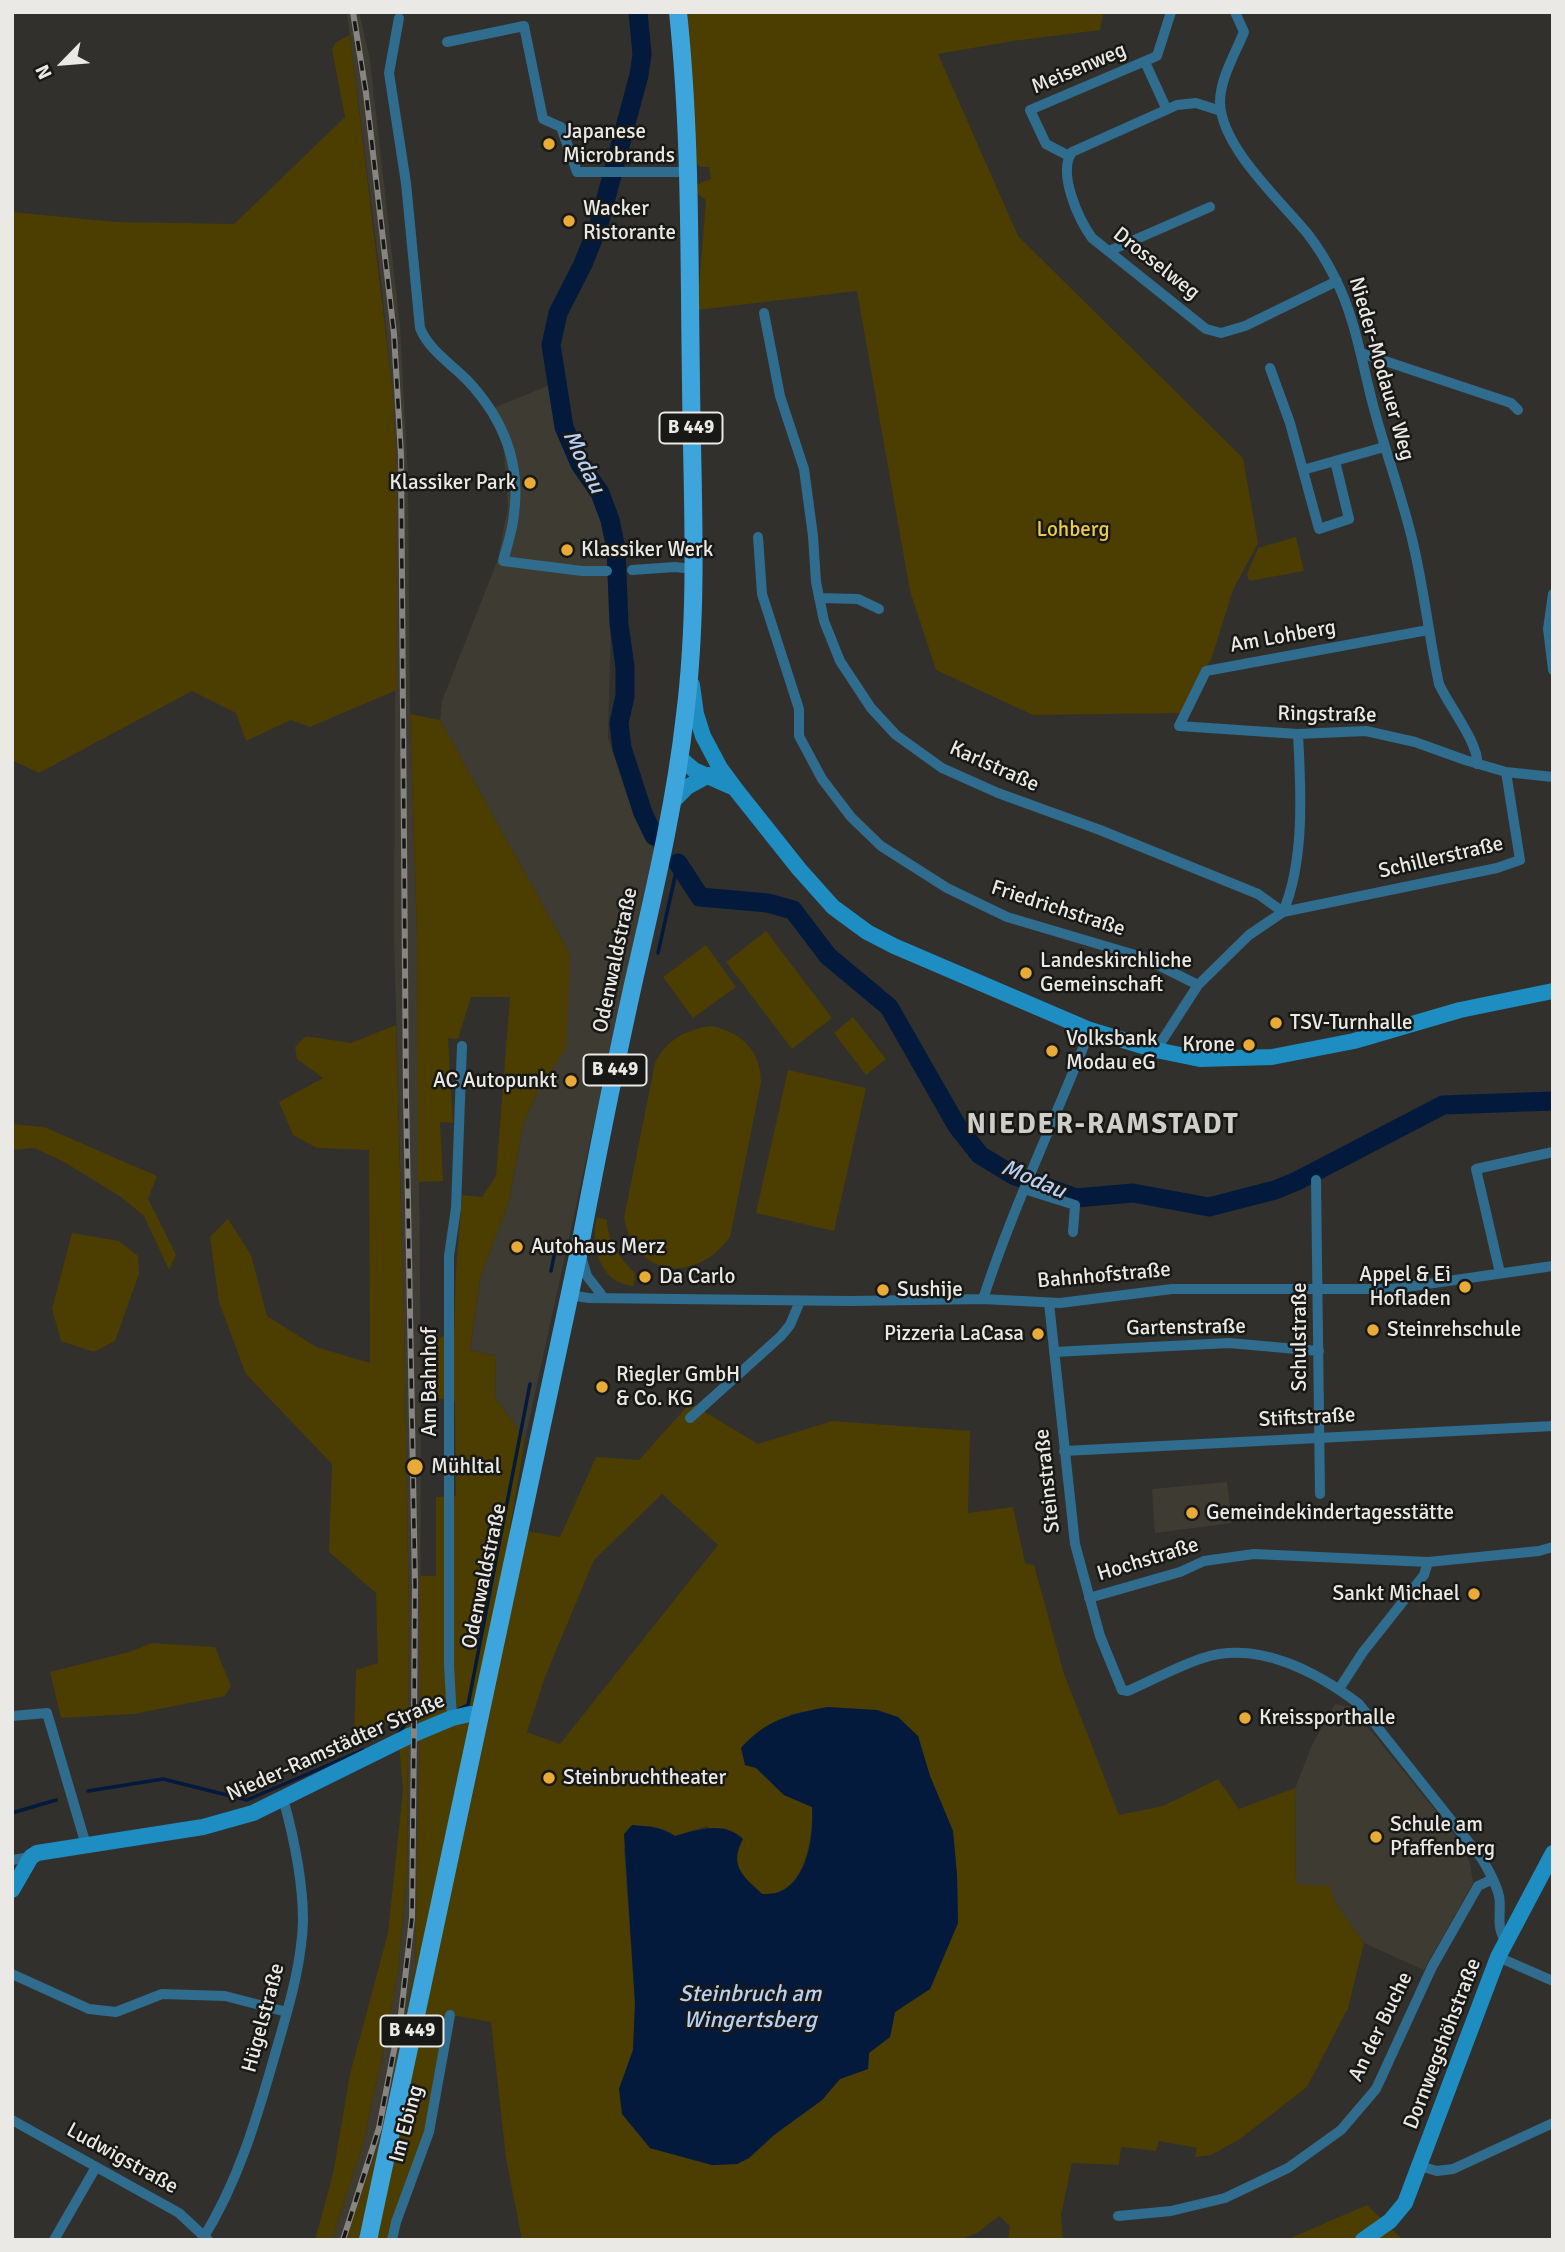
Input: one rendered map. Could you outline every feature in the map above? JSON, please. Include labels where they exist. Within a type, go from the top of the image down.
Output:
[{"type":"main road","name":"B 449","points":[[678,12],[688,172],[693,569],[690,672],[680,758]]},
{"type":"main road","points":[[690,672],[699,725],[714,771]]},
{"type":"main road","points":[[680,758],[701,757],[737,791],[813,886],[833,907],[852,921],[894,946],[1090,1031],[1156,1050],[1200,1059],[1272,1057],[1354,1041],[1460,1010],[1553,991]]},
{"type":"main road","name":"Odenwaldstraße","points":[[368,2240],[579,1251],[680,758]]},
{"type":"main road","points":[[673,802],[687,787],[714,771]]},
{"type":"main road","name":"Nieder-Ramstädter Straße","points":[[31,1857],[45,1851],[203,1827],[253,1813],[391,1744],[452,1718],[479,1714]]},
{"type":"main road","name":"Dornwegshöhstraße","points":[[1363,2240],[1397,2214],[1405,2203],[1498,1957],[1553,1853]]},
{"type":"main road","points":[[12,1890],[31,1857]]},
{"type":"street","name":"Meisenweg","points":[[1069,156],[1046,144],[1030,110],[1157,56],[1171,12]]},
{"type":"street","points":[[1069,156],[1077,148],[1166,108],[1196,103],[1221,111],[1222,90],[1244,32],[1235,12]]},
{"type":"street","points":[[399,18],[389,73],[406,183],[420,328],[429,344],[479,392],[494,413],[506,438],[514,461],[514,514],[503,561],[582,571],[607,571]]},
{"type":"street","points":[[447,42],[524,26],[543,119],[561,127],[577,172],[688,172]]},
{"type":"street","points":[[1145,62],[1166,108]]},
{"type":"street","name":"Nieder-Modauer Weg","points":[[1221,111],[1234,142],[1262,183],[1308,234],[1337,281],[1361,353],[1384,447],[1413,544],[1439,684],[1476,751],[1477,764]]},
{"type":"street","name":"Drosselweg","points":[[1069,156],[1069,187],[1092,238],[1206,329],[1221,333],[1245,326],[1337,281]]},
{"type":"street","points":[[1109,251],[1210,206]]},
{"type":"street","name":"Karlstraße","points":[[764,313],[780,396],[804,469],[824,621],[840,661],[871,708],[896,735],[943,768],[998,793],[1100,830],[1258,894],[1283,912]]},
{"type":"street","points":[[1361,353],[1511,403],[1518,410]]},
{"type":"street","points":[[1270,368],[1290,423],[1320,529],[1349,519],[1335,461]]},
{"type":"street","points":[[1303,470],[1384,447]]},
{"type":"street","name":"Friedrichstraße","points":[[758,537],[762,594],[799,709],[799,736],[822,779],[851,817],[881,846],[947,888],[1007,917],[1142,957],[1198,985]]},
{"type":"street","points":[[632,570],[675,567],[693,569]]},
{"type":"street","points":[[1553,594],[1548,629],[1553,670]]},
{"type":"street","points":[[819,598],[858,599],[879,609]]},
{"type":"street","name":"Am Lohberg","points":[[1179,726],[1206,670],[1427,630]]},
{"type":"street","name":"Ringstraße","points":[[1179,726],[1298,734],[1366,731],[1415,742],[1506,772],[1553,777]]},
{"type":"street","points":[[1156,1050],[1198,985],[1249,935],[1283,912],[1290,895],[1297,848],[1301,780],[1298,734]]},
{"type":"street","name":"Schillerstraße","points":[[1283,912],[1497,868],[1520,860],[1506,772]]},
{"type":"street","points":[[983,1298],[1032,1169],[1090,1031]]},
{"type":"street","name":"Am Bahnhof","points":[[452,1718],[449,1665],[449,1256],[456,1208],[462,1046]]},
{"type":"street","points":[[1500,1273],[1476,1169],[1553,1153]]},
{"type":"street","name":"Schulstraße","points":[[1316,1180],[1320,1494]]},
{"type":"street","points":[[1024,1189],[1075,1205],[1073,1232]]},
{"type":"street","points":[[579,1251],[587,1276],[601,1294]]},
{"type":"street","name":"Bahnhofstraße","points":[[569,1294],[589,1298],[800,1301],[983,1298],[1049,1303],[1172,1289],[1392,1289],[1553,1266]]},
{"type":"street","name":"Bahnhofstraße","points":[[569,1294],[581,1290],[615,1298]]},
{"type":"street","points":[[690,1418],[781,1336],[790,1325],[800,1301]]},
{"type":"street","name":"Steinstraße","points":[[1049,1303],[1075,1544],[1100,1636],[1122,1690],[1128,1691],[1204,1658],[1241,1653],[1263,1655],[1300,1669],[1339,1689]]},
{"type":"street","name":"Gartenstraße","points":[[1054,1352],[1229,1343],[1319,1351]]},
{"type":"street","name":"Stiftstraße","points":[[1064,1451],[1553,1426]]},
{"type":"street","name":"Hochstraße","points":[[1088,1598],[1180,1572],[1204,1561],[1254,1553],[1428,1562],[1539,1551],[1553,1547]]},
{"type":"street","points":[[1428,1562],[1424,1575],[1363,1652],[1339,1689],[1359,1704],[1472,1843],[1500,1897],[1501,1932],[1506,1941]]},
{"type":"street","points":[[12,1716],[47,1713],[86,1845]]},
{"type":"street","name":"Hügelstraße","points":[[205,2239],[236,2177],[253,2131],[287,2012],[299,1959],[303,1919],[297,1857],[283,1798]]},
{"type":"street","name":"Nieder-Ramstädter Straße","points":[[12,1860],[31,1857]]},
{"type":"street","name":"An der Buche","points":[[1118,2216],[1171,2211],[1225,2198],[1288,2168],[1340,2130],[1376,2089],[1432,1967],[1478,1886],[1493,1879]]},
{"type":"street","points":[[1498,1957],[1553,1981]]},
{"type":"street","points":[[12,1974],[89,2009],[116,2012],[162,1994],[225,1996],[287,2012]]},
{"type":"street","name":"Im Ebing","points":[[392,2240],[429,2132],[450,2015]]},
{"type":"street","name":"Ludwigstraße","points":[[12,2120],[179,2213],[205,2239]]},
{"type":"street","points":[[1420,2166],[1429,2171],[1453,2169],[1553,2123]]},
{"type":"street","points":[[54,2240],[96,2167]]},
{"type":"shaded area","points":[[347,12],[359,12],[370,60],[400,325],[408,477],[410,714],[417,934],[421,1393],[420,1718],[415,1969],[382,2134],[346,2240],[332,2240],[362,2148],[398,1970],[407,1873],[409,1616],[394,934],[396,453],[381,282]]},
{"type":"shaded area","points":[[550,385],[559,426],[578,468],[599,502],[612,581],[608,738],[634,816],[654,849],[525,1439],[495,1397],[496,1356],[470,1350],[480,1279],[509,1201],[523,1125],[536,1095],[570,954],[440,720],[442,701],[498,559],[508,507],[503,440],[486,411]]},
{"type":"shaded area","name":"Gemeindekindertagesstätte","points":[[1227,1482],[1232,1523],[1155,1533],[1152,1489]]},
{"type":"shaded area","name":"Schule am Pfaffenberg","points":[[1335,1704],[1352,1707],[1455,1835],[1470,1863],[1473,1883],[1424,1970],[1364,1943],[1334,1901],[1296,1884],[1295,1789],[1311,1747]]},
{"type":"green space","name":"Lohberg","points":[[687,12],[1103,12],[1100,30],[938,54],[1018,236],[1243,458],[1258,543],[1233,590],[1212,657],[1181,713],[1033,715],[936,670],[910,591],[857,291],[697,310],[706,200],[696,193],[696,189],[700,183],[711,179],[709,167],[700,167],[695,161]]},
{"type":"green space","points":[[350,35],[392,385],[396,453],[397,690],[310,727],[291,720],[246,741],[236,713],[192,691],[39,773],[12,760],[12,212],[116,222],[234,224],[345,117],[332,49],[336,42]]},
{"type":"green space","points":[[1296,537],[1304,571],[1249,581],[1247,574],[1258,548]]},
{"type":"green space","points":[[410,714],[440,720],[570,954],[566,1048],[536,1095],[523,1125],[509,1201],[480,1279],[470,1350],[496,1356],[495,1397],[525,1439],[510,1528],[560,1537],[596,1457],[639,1460],[690,1403],[758,1444],[832,1421],[970,1431],[968,1513],[1013,1507],[1025,1563],[1034,1565],[1064,1674],[1119,1815],[1163,1806],[1218,1779],[1239,1809],[1295,1788],[1296,1884],[1330,1886],[1334,1901],[1364,1943],[1348,2008],[1307,2087],[1240,2139],[1211,2155],[1195,2157],[1197,2148],[1159,2141],[1156,2151],[1121,2147],[1119,2165],[1072,2163],[1061,2215],[1063,2240],[1008,2240],[1010,2226],[999,2216],[977,2233],[960,2240],[522,2240],[506,2158],[491,2022],[451,2015],[429,2132],[392,2240],[346,2240],[382,2134],[415,1969],[420,1576],[436,1576],[436,1497],[456,1496],[455,1402],[425,1395],[424,1344],[454,1332],[462,1195],[482,1197],[496,1176],[510,997],[471,997],[458,1039],[448,1038],[453,1123],[440,1122],[443,1181],[418,1182],[417,934]],"holes":[[[662,1494],[718,1545],[560,1744],[527,1732],[545,1677],[594,1560]],[[828,1707],[918,1736],[930,1776],[953,1831],[958,1923],[930,1989],[895,2012],[890,2037],[869,2053],[868,2069],[840,2079],[822,2100],[774,2135],[749,2158],[737,2164],[712,2165],[650,2148],[619,2089],[633,2050],[635,2003],[624,1848],[649,1826],[666,1830],[675,1836],[707,1826],[735,1853],[740,1873],[762,1894],[777,1893],[788,1886],[796,1878],[806,1855],[812,1807],[784,1795],[756,1768],[745,1765],[791,1714]]]},
{"type":"green space","points":[[766,931],[832,1018],[792,1049],[726,962]]},
{"type":"green space","points":[[706,945],[736,987],[693,1018],[663,977]]},
{"type":"green space","points":[[853,1017],[886,1059],[866,1075],[834,1033]]},
{"type":"green space","points":[[396,1025],[409,1616],[407,1873],[398,1970],[362,2148],[332,2240],[315,2240],[333,2174],[350,2074],[388,1933],[403,1790],[397,1720],[354,1739],[356,1670],[378,1663],[376,1593],[329,1552],[332,1464],[246,1374],[219,1302],[210,1237],[228,1219],[251,1255],[267,1316],[316,1347],[370,1363],[369,1150],[317,1148],[293,1135],[279,1102],[323,1078],[297,1059],[295,1047],[306,1036],[351,1043]]},
{"type":"green space","points":[[710,1026],[731,1032],[747,1044],[757,1060],[761,1082],[730,1237],[716,1252],[701,1262],[668,1268],[653,1263],[640,1253],[630,1238],[624,1218],[655,1063],[659,1055],[677,1037]]},
{"type":"green space","points":[[788,1070],[866,1088],[834,1231],[756,1213]]},
{"type":"green space","points":[[12,1124],[44,1127],[157,1176],[148,1199],[176,1255],[169,1270],[144,1216],[121,1197],[64,1162],[34,1148],[12,1150]]},
{"type":"green space","points":[[597,1217],[607,1220],[616,1250],[635,1273],[634,1286],[622,1284],[612,1278],[600,1261],[595,1239]]},
{"type":"green space","points":[[72,1233],[119,1241],[138,1256],[139,1274],[115,1341],[94,1352],[61,1341],[52,1309]]},
{"type":"green space","points":[[152,1643],[215,1647],[231,1686],[225,1696],[134,1714],[61,1718],[50,1672],[129,1652]]},
{"type":"green space","points":[[1367,2205],[1403,2240],[1286,2240]]},
{"type":"water","name":"Steinbruch am Wingertsberg","points":[[828,1707],[877,1710],[898,1717],[918,1736],[930,1776],[953,1831],[958,1923],[930,1989],[895,2012],[890,2037],[869,2053],[868,2069],[840,2079],[822,2100],[774,2135],[749,2158],[737,2164],[712,2165],[650,2148],[622,2114],[619,2089],[633,2050],[635,2003],[624,1834],[632,1825],[659,1829],[675,1836],[710,1828],[727,1830],[743,1839],[737,1856],[740,1870],[762,1894],[777,1893],[789,1886],[797,1878],[807,1856],[812,1830],[812,1807],[784,1795],[756,1768],[745,1765],[741,1748],[760,1730],[780,1719]]},
{"type":"waterway","name":"Modau","points":[[638,12],[642,54],[639,75],[599,224],[583,264],[558,313],[551,345],[564,427],[580,464],[600,493],[610,520],[616,549],[619,624],[625,667],[625,696],[619,723],[622,748],[643,813],[654,836]]},
{"type":"waterway","points":[[658,953],[678,863]]},
{"type":"waterway","name":"Modau","points":[[678,863],[700,897],[768,903],[793,910],[828,956],[889,1007],[957,1126],[980,1155],[1013,1175],[1076,1198],[1133,1193],[1209,1207],[1275,1190],[1297,1181],[1443,1105],[1553,1101]]},
{"type":"waterway","points":[[551,1271],[555,1251],[560,1248]]},
{"type":"waterway","points":[[459,1709],[468,1705],[530,1384]]},
{"type":"waterway","points":[[398,1734],[404,1726]]},
{"type":"waterway","points":[[88,1791],[163,1779],[247,1800],[363,1750]]},
{"type":"waterway","points":[[12,1813],[56,1800]]},
{"type":"railway","points":[[343,2240],[379,2128],[401,2014],[412,1918],[415,1585],[406,1094],[401,455],[394,334],[366,93],[353,12]]},
{"type":"place","name":"Japanese Microbrands","points":[[549,144]]},
{"type":"place","name":"Wacker Ristorante","points":[[569,221]]},
{"type":"place","name":"Klassiker Park","points":[[530,483]]},
{"type":"place","name":"Klassiker Werk","points":[[567,550]]},
{"type":"place","name":"Landeskirchliche Gemeinschaft","points":[[1026,973]]},
{"type":"place","name":"TSV-Turnhalle","points":[[1276,1023]]},
{"type":"place","name":"Krone","points":[[1249,1045]]},
{"type":"place","name":"Volksbank Modau eG","points":[[1052,1051]]},
{"type":"place","name":"AC Autopunkt","points":[[571,1081]]},
{"type":"place","name":"Autohaus Merz","points":[[517,1247]]},
{"type":"place","name":"Da Carlo","points":[[645,1277]]},
{"type":"place","name":"Appel & Ei Hofladen","points":[[1465,1287]]},
{"type":"place","name":"Sushije","points":[[883,1290]]},
{"type":"place","name":"Steinrehschule","points":[[1373,1330]]},
{"type":"place","name":"Pizzeria LaCasa","points":[[1038,1334]]},
{"type":"place","name":"Riegler GmbH & Co. KG","points":[[602,1387]]},
{"type":"place","name":"Mühltal","points":[[415,1467]]},
{"type":"place","name":"Gemeindekindertagesstätte","points":[[1192,1513]]},
{"type":"place","name":"Sankt Michael","points":[[1474,1594]]},
{"type":"place","name":"Kreissporthalle","points":[[1245,1718]]},
{"type":"place","name":"Steinbruchtheater","points":[[549,1778]]},
{"type":"place","name":"Schule am Pfaffenberg","points":[[1376,1837]]},
{"type":"district","name":"NIEDER-RAMSTADT","points":[[1103,1126]]}]
